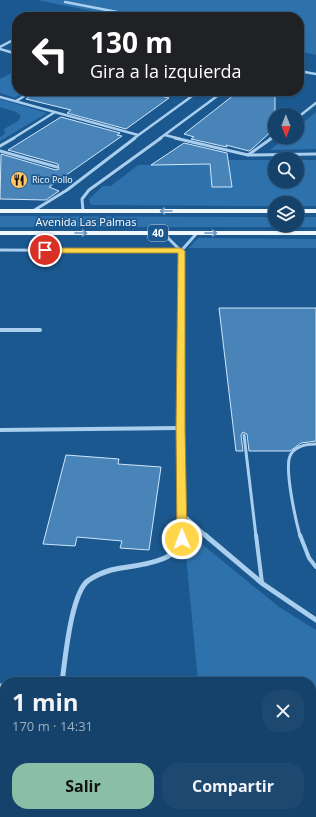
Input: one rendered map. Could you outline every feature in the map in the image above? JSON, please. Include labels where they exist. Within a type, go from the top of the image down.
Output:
[{"type":"main road","name":"Avenida Las Palmas","points":[[0,211],[268,211]]},
{"type":"main road","points":[[304,211],[316,211]]},
{"type":"main road","name":"Avenida Las Palmas","points":[[0,233],[316,233]]},
{"type":"street","points":[[65,2],[117,12]]},
{"type":"street","points":[[0,48],[12,41]]},
{"type":"street","points":[[0,48],[12,52]]},
{"type":"street","points":[[304,71],[316,74]]},
{"type":"street","points":[[16,101],[24,96]]},
{"type":"street","points":[[32,211],[67,190],[138,135],[192,96]]},
{"type":"street","points":[[83,211],[82,199],[89,190],[217,96]]},
{"type":"street","points":[[0,97],[138,135]]},
{"type":"street","points":[[304,112],[316,103]]},
{"type":"street","points":[[0,146],[55,112]]},
{"type":"street","points":[[165,135],[248,156],[316,154]]},
{"type":"street","points":[[248,156],[268,140]]},
{"type":"street","points":[[0,151],[57,167]]},
{"type":"street","points":[[163,233],[181,251]]},
{"type":"street","points":[[63,677],[74,604],[87,581],[110,570],[153,563],[175,551],[182,539],[180,428],[181,251],[197,233]]},
{"type":"street","points":[[0,250],[181,251]]},
{"type":"street","points":[[0,330],[40,330]]},
{"type":"street","points":[[0,430],[180,428]]},
{"type":"street","points":[[182,514],[216,546],[262,583],[287,602],[316,620]]},
{"type":"lane","points":[[244,435],[262,583]]},
{"type":"lane","points":[[316,444],[300,446],[292,450],[288,456],[288,463],[292,504],[307,555],[316,567]]},
{"type":"shaded area","points":[[37,0],[316,0],[316,55],[304,52],[304,12],[97,12]]},
{"type":"shaded area","points":[[12,73],[12,96],[18,96],[15,98],[0,93],[0,79]]},
{"type":"shaded area","points":[[0,99],[47,113],[0,141],[0,137],[5,134],[4,129],[18,121],[21,116],[16,112],[0,107]]},
{"type":"shaded area","points":[[316,112],[316,149],[270,150],[277,144],[304,144],[304,122]]},
{"type":"shaded area","points":[[204,160],[268,160],[268,188],[304,188],[304,160],[316,160],[316,206],[304,206],[304,196],[268,196],[268,206],[91,205],[89,199],[103,186],[111,186],[138,165],[199,164]]},
{"type":"shaded area","points":[[0,216],[268,217],[268,227],[0,227]]},
{"type":"shaded area","points":[[304,217],[316,217],[316,227],[304,227]]},
{"type":"shaded area","points":[[198,238],[316,239],[316,248],[189,248]]},
{"type":"shaded area","points":[[192,536],[279,607],[316,630],[316,677],[198,677],[186,555],[193,541]]},
{"type":"building","points":[[30,96],[161,96],[169,98],[126,129],[67,113],[71,110],[26,99]]},
{"type":"building","points":[[233,96],[275,96],[275,108],[268,108],[268,134],[249,151],[226,145],[227,147],[191,139],[194,137],[184,134]]},
{"type":"building","points":[[61,117],[120,133],[117,135],[122,136],[49,187],[59,191],[46,200],[0,199],[1,154],[56,170],[59,169],[58,164],[8,150]]},
{"type":"building","points":[[184,143],[227,153],[232,187],[212,187],[210,164],[151,165]]},
{"type":"building","points":[[219,308],[316,308],[316,441],[301,443],[290,451],[249,451],[247,434],[243,432],[241,435],[243,451],[236,451]]},
{"type":"building","points":[[66,455],[119,459],[118,464],[161,467],[149,550],[120,548],[122,541],[77,537],[75,546],[43,544]]},
{"type":"place","name":"Rico Pollo","points":[[19,180]]},
{"type":"route","points":[[45,250],[181,251],[180,428],[182,539]]}]
